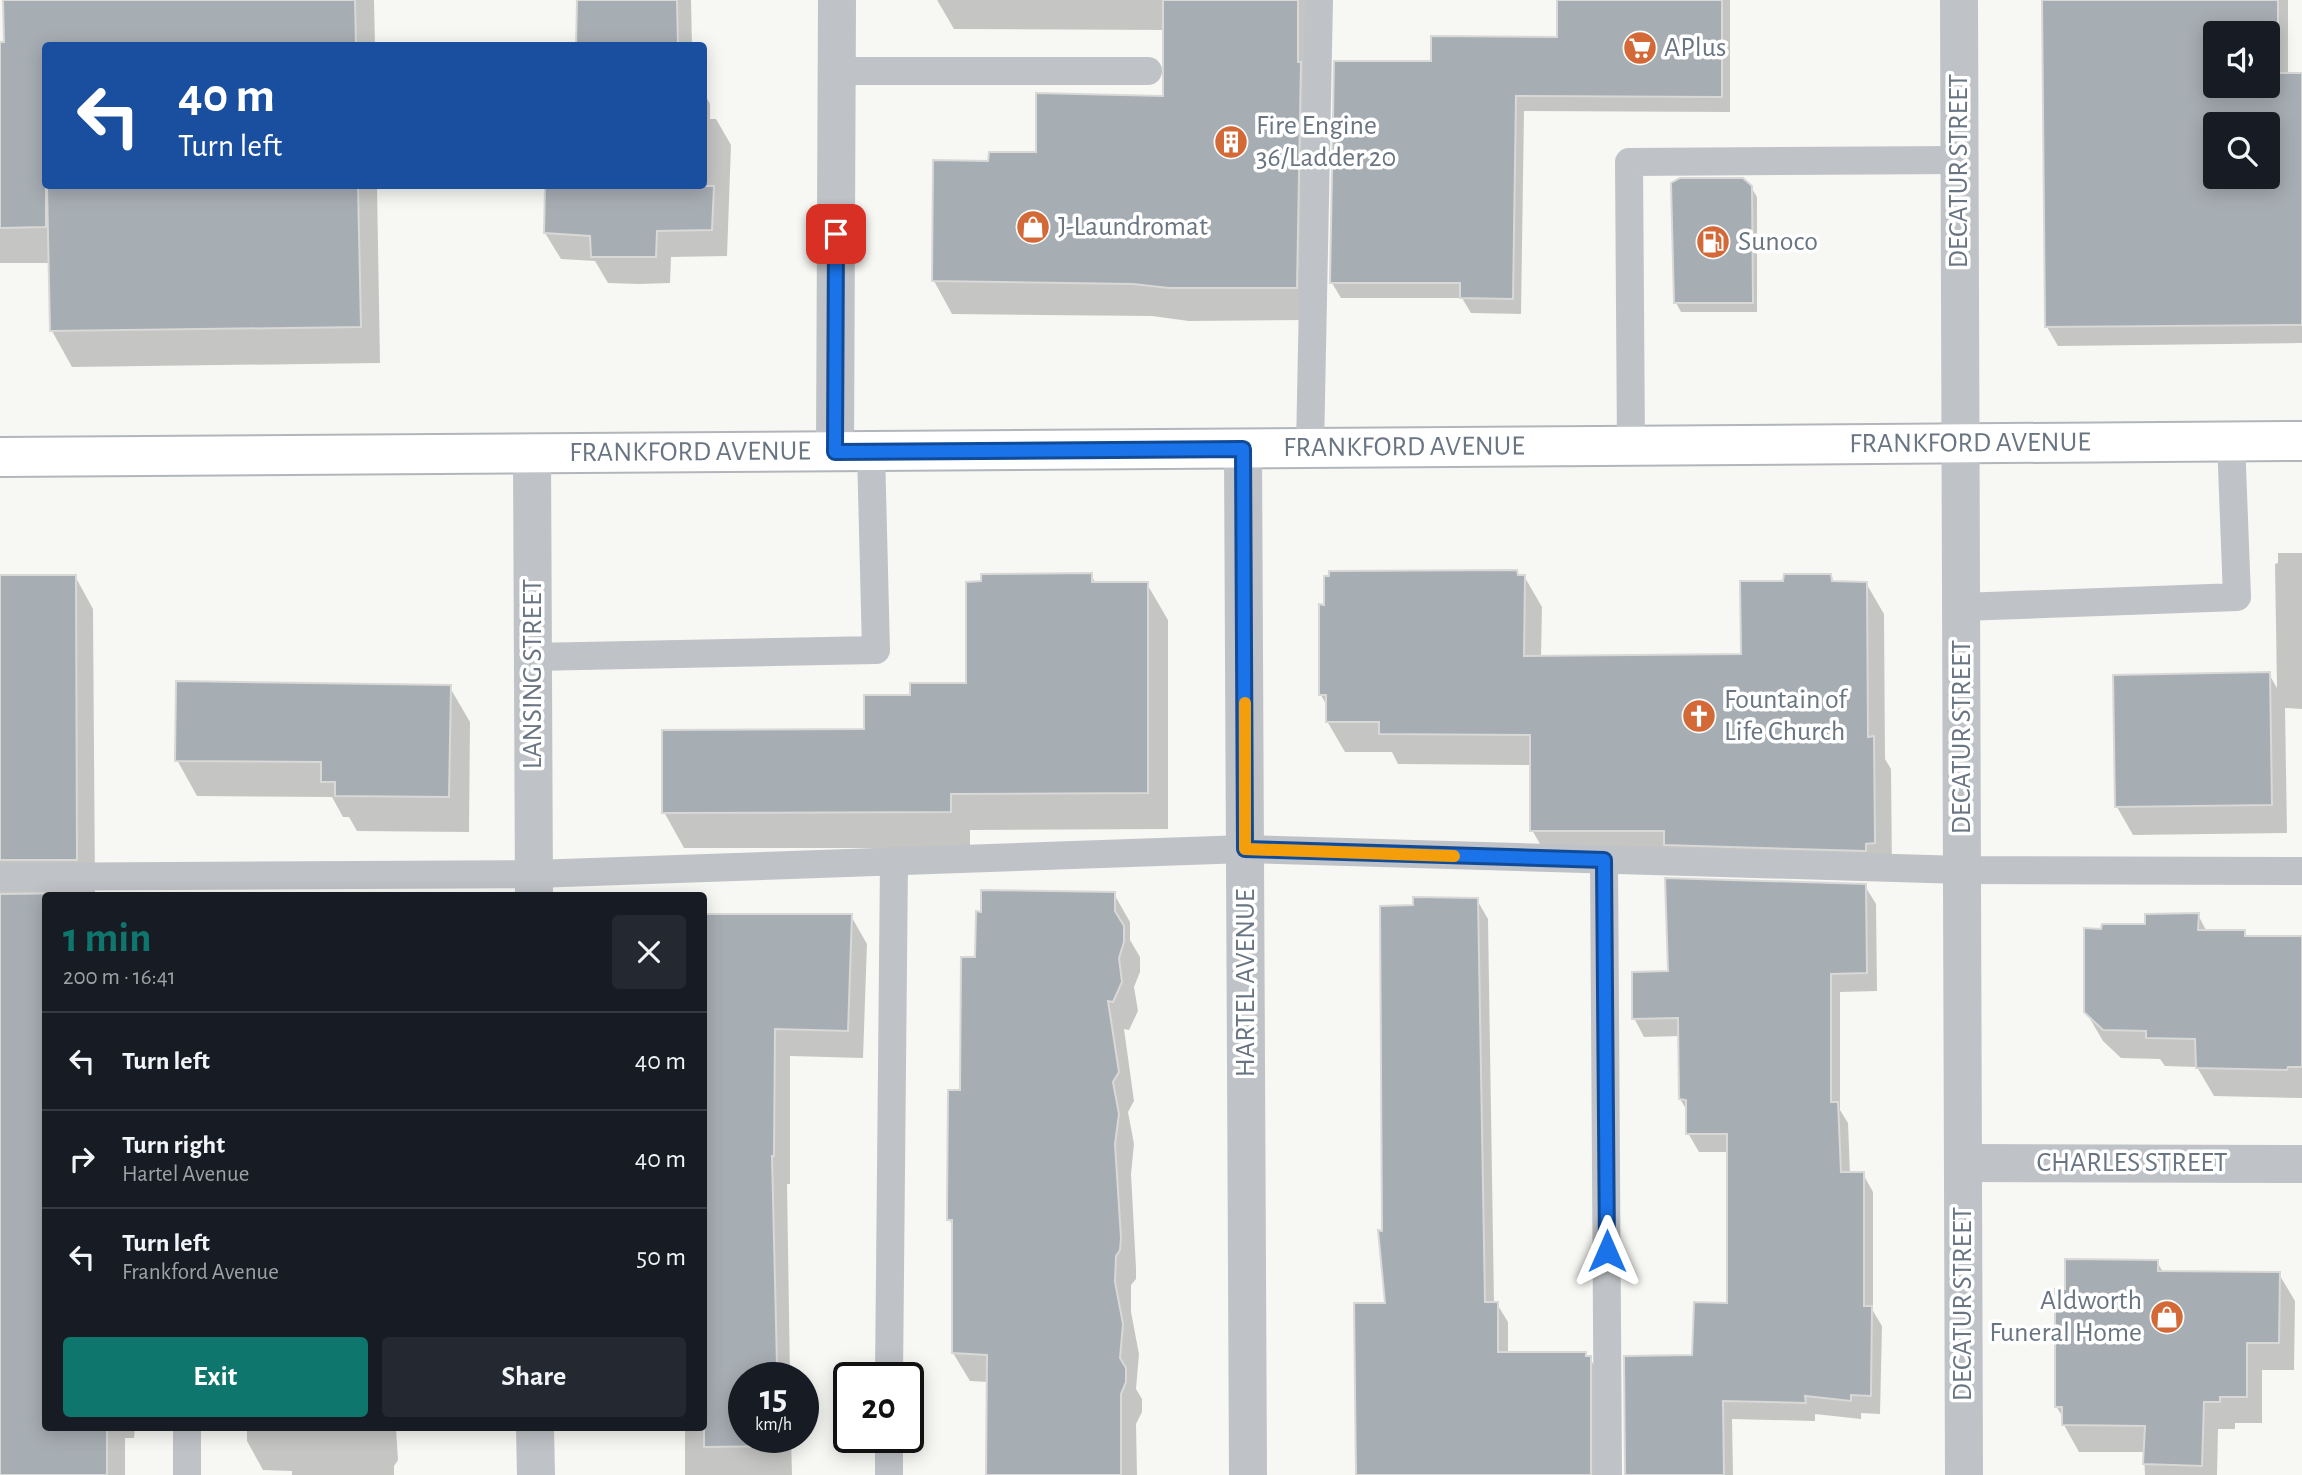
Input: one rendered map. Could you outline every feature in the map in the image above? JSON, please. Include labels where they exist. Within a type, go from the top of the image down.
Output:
[{"type":"main road","name":"FRANKFORD AVENUE","points":[[0,457],[2302,441]]},
{"type":"street","points":[[837,0],[836,71],[853,451]]},
{"type":"street","name":"DECATUR STREET","points":[[1959,0],[1964,1475]]},
{"type":"street","name":"HARTEL AVENUE","points":[[1243,449],[1248,1475]]},
{"type":"street","name":"LANSING STREET","points":[[532,453],[534,885]]},
{"type":"street","name":"CHARLES STREET","points":[[1963,1163],[2302,1164]]},
{"type":"street","points":[[536,1431],[536,1475]]},
{"type":"lane","points":[[1310,448],[1319,0]]},
{"type":"lane","points":[[836,71],[1148,71]]},
{"type":"lane","points":[[1631,446],[1629,162],[1959,160]]},
{"type":"lane","points":[[1962,607],[2238,597],[2231,441]]},
{"type":"lane","points":[[533,657],[876,650],[853,451]]},
{"type":"lane","points":[[0,877],[184,886],[534,885],[894,862],[1245,849],[1962,870],[2302,871]]},
{"type":"lane","points":[[1604,860],[1608,1475]]},
{"type":"lane","points":[[889,1362],[894,862]]},
{"type":"lane","points":[[187,1431],[187,1475]]},
{"type":"lane","points":[[888,1475],[889,1453]]},
{"type":"building","points":[[3,0],[355,0],[356,42],[42,42],[42,189],[46,189],[46,227],[0,228],[0,42],[4,42]]},
{"type":"building","points":[[577,0],[677,0],[678,42],[576,42]]},
{"type":"building","points":[[1163,0],[1298,0],[1298,62],[1301,62],[1297,288],[1169,288],[1133,284],[932,281],[933,160],[988,161],[989,152],[1036,152],[1036,93],[1163,96]]},
{"type":"building","points":[[1557,0],[1722,0],[1722,97],[1516,96],[1513,299],[1460,298],[1460,283],[1330,283],[1334,61],[1431,61],[1431,36],[1557,37]]},
{"type":"building","points":[[2042,0],[2278,0],[2278,21],[2203,21],[2203,98],[2280,98],[2280,73],[2302,73],[2302,325],[2045,327]]},
{"type":"building","name":"Sunoco","points":[[1680,178],[1743,178],[1752,186],[1753,303],[1674,303],[1671,183]]},
{"type":"building","points":[[707,186],[714,186],[712,230],[657,231],[656,257],[591,257],[590,236],[544,233],[545,189],[707,189]]},
{"type":"building","points":[[47,189],[358,189],[361,327],[50,331]]},
{"type":"building","name":"Fountain of Life Church","points":[[1517,570],[1518,575],[1525,575],[1524,656],[1741,654],[1740,581],[1783,581],[1784,574],[1831,574],[1832,581],[1867,582],[1868,737],[1874,736],[1875,843],[1866,844],[1866,851],[1664,845],[1664,831],[1530,831],[1530,735],[1379,734],[1379,722],[1326,722],[1326,695],[1319,695],[1319,604],[1324,605],[1324,576],[1329,576],[1329,571]]},
{"type":"building","points":[[1092,573],[1092,582],[1148,582],[1148,793],[951,794],[951,812],[662,813],[662,730],[864,729],[864,695],[910,695],[910,683],[966,683],[966,582],[981,581],[981,574]]},
{"type":"building","points":[[0,575],[76,575],[77,860],[0,860]]},
{"type":"building","points":[[2270,672],[2272,805],[2115,807],[2113,675]]},
{"type":"building","points":[[176,681],[451,685],[449,797],[335,796],[335,782],[321,782],[321,762],[175,761]]},
{"type":"building","points":[[1665,878],[1866,884],[1867,973],[1831,974],[1831,1102],[1838,1102],[1841,1172],[1864,1172],[1864,1306],[1872,1306],[1871,1396],[1851,1395],[1851,1401],[1805,1396],[1806,1403],[1723,1401],[1724,1475],[1625,1475],[1624,1356],[1692,1355],[1694,1302],[1727,1303],[1727,1134],[1686,1134],[1686,1100],[1679,1099],[1678,1018],[1632,1019],[1632,972],[1668,971]]},
{"type":"building","points":[[981,890],[1115,892],[1115,911],[1124,926],[1124,942],[1119,958],[1122,982],[1113,1002],[1108,1001],[1119,1072],[1113,1082],[1119,1114],[1115,1144],[1121,1238],[1120,1250],[1116,1256],[1115,1282],[1123,1324],[1120,1358],[1126,1368],[1126,1382],[1121,1394],[1121,1475],[986,1475],[987,1355],[952,1353],[952,1220],[947,1220],[948,1090],[960,1090],[961,957],[975,957],[976,911],[981,912]]},
{"type":"building","points":[[42,893],[42,1431],[107,1431],[107,1475],[0,1475],[0,894]]},
{"type":"building","points":[[1413,897],[1478,898],[1485,1302],[1498,1302],[1498,1352],[1586,1352],[1586,1356],[1591,1356],[1591,1475],[1356,1475],[1354,1303],[1385,1303],[1378,1230],[1382,1231],[1380,906],[1413,905]]},
{"type":"building","points":[[2199,913],[2198,930],[2245,930],[2245,936],[2302,936],[2302,1067],[2288,1067],[2287,1070],[2196,1068],[2195,1039],[2146,1038],[2146,1031],[2103,1030],[2084,1012],[2084,928],[2101,929],[2102,924],[2145,924],[2145,914]]},
{"type":"building","points":[[707,914],[852,914],[848,1031],[775,1029],[772,1156],[777,1362],[728,1362],[728,1447],[704,1447],[704,1431],[707,1431]]},
{"type":"building","name":"Aldworth Funeral Home","points":[[2065,1259],[2158,1260],[2158,1271],[2280,1272],[2279,1343],[2247,1343],[2247,1397],[2220,1397],[2220,1402],[2204,1402],[2202,1466],[2143,1464],[2145,1426],[2062,1425],[2062,1407],[2055,1407],[2055,1289],[2065,1289]]},
{"type":"slow traffic","points":[[1245,703],[1245,849],[1454,856]]},
{"type":"place","name":"APlus","points":[[1640,48]]},
{"type":"place","name":"Fire Engine 36/Ladder 20","points":[[1231,142]]},
{"type":"place","name":"J-Laundromat","points":[[1033,227]]},
{"type":"place","name":"Sunoco","points":[[1713,242]]},
{"type":"place","name":"Fountain of Life Church","points":[[1699,716]]},
{"type":"place","name":"Aldworth Funeral Home","points":[[2167,1317]]},
{"type":"route","points":[[836,234],[835,452],[1243,449],[1245,849],[1604,860],[1607,1251]]}]
